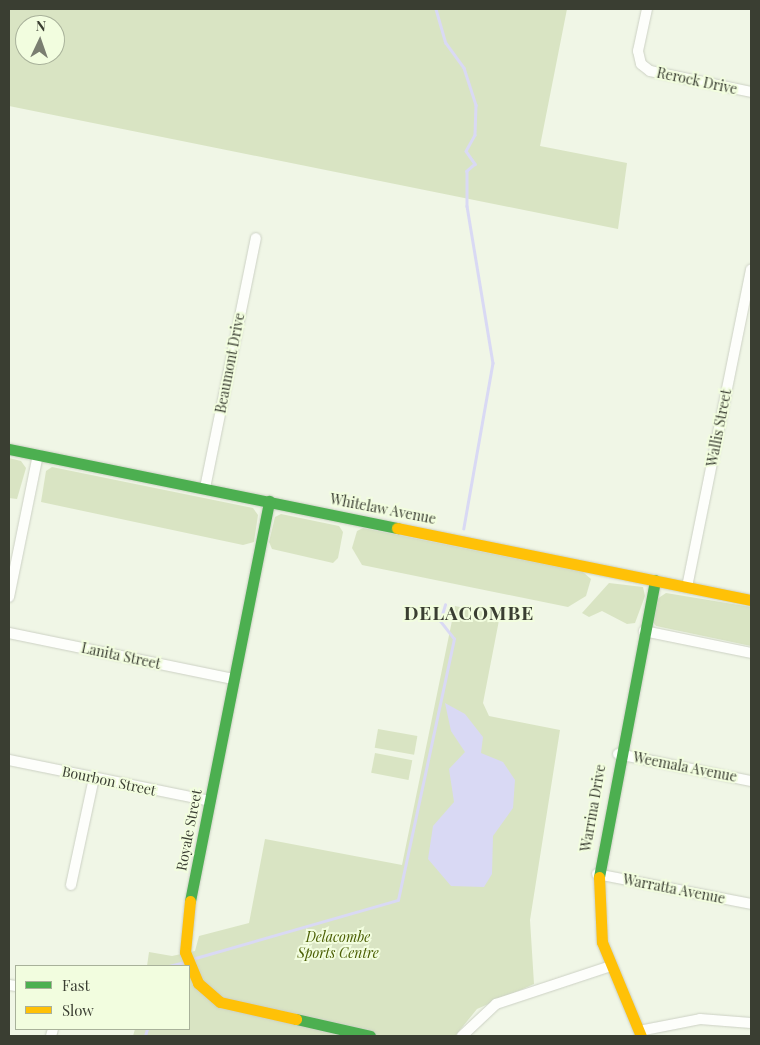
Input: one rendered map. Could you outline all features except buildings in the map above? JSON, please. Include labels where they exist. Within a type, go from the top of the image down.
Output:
[{"type":"street","name":"Rerock Drive","points":[[647,9],[638,50],[641,64],[650,71],[751,92]]},
{"type":"street","name":"Beaumont Drive","points":[[205,488],[256,238]]},
{"type":"street","name":"Wallis Street","points":[[687,587],[751,269]]},
{"type":"street","name":"Whitelaw Avenue","points":[[9,449],[751,600]]},
{"type":"street","points":[[9,597],[38,455]]},
{"type":"street","name":"Royale Street","points":[[270,501],[186,924],[185,951],[195,979],[209,995],[232,1006],[302,1018],[370,1036]]},
{"type":"street","name":"Warrina Drive","points":[[640,1034],[611,966],[598,920],[597,874],[618,754],[655,580]]},
{"type":"street","points":[[644,631],[751,653]]},
{"type":"street","name":"Lanita Street","points":[[9,633],[234,679]]},
{"type":"street","name":"Weemala Avenue","points":[[618,754],[751,780]]},
{"type":"street","name":"Bourbon Street","points":[[9,760],[210,801]]},
{"type":"street","points":[[72,885],[94,778]]},
{"type":"street","name":"Warratta Avenue","points":[[597,874],[751,904]]},
{"type":"street","points":[[462,1036],[496,1004],[611,966]]},
{"type":"street","points":[[640,1034],[700,1019],[751,1023]]},
{"type":"green space","points":[[9,9],[567,9],[540,146],[627,163],[618,229],[9,106]]},
{"type":"green space","points":[[9,458],[21,461],[26,468],[17,499],[9,498]]},
{"type":"green space","points":[[52,467],[253,508],[258,515],[254,542],[243,545],[41,502],[46,471]]},
{"type":"green space","points":[[281,514],[339,526],[343,532],[338,558],[333,563],[272,549],[269,542],[275,517]]},
{"type":"green space","points":[[363,528],[583,572],[591,579],[586,596],[568,607],[362,565],[352,548],[357,531]]},
{"type":"green space","points":[[609,583],[643,587],[645,596],[635,623],[627,624],[602,611],[589,617],[582,613]]},
{"type":"green space","points":[[666,593],[751,607],[751,646],[656,626],[652,621],[657,599]]},
{"type":"green space","name":"Delacombe Sports Centre","points":[[455,606],[500,615],[483,703],[489,716],[560,730],[530,920],[534,984],[477,1009],[455,1036],[133,1036],[135,1030],[190,1030],[190,965],[147,965],[149,952],[172,956],[195,951],[199,936],[249,923],[265,839],[402,865]]},
{"type":"green space","points":[[378,729],[417,736],[414,755],[375,748]]},
{"type":"green space","points":[[375,753],[412,760],[408,780],[371,773]]},
{"type":"water","points":[[445,703],[465,714],[483,737],[481,753],[503,762],[515,780],[513,808],[493,836],[492,874],[484,887],[451,886],[428,859],[433,826],[454,802],[449,769],[465,752],[451,731]]},
{"type":"waterway","points":[[436,9],[446,43],[464,68],[476,105],[475,135],[466,151],[475,164],[467,171],[467,206],[493,363],[464,528]]},
{"type":"waterway","points":[[192,959],[398,900],[454,639],[440,621],[445,605]]},
{"type":"waterway","points":[[173,965],[185,962]]},
{"type":"waterway","points":[[145,1036],[147,1030]]},
{"type":"traffic: fast","points":[[9,449],[397,528]]},
{"type":"traffic: fast","points":[[190,901],[269,501]]},
{"type":"traffic: fast","points":[[599,877],[655,580]]},
{"type":"traffic: fast","points":[[296,1019],[370,1036]]},
{"type":"traffic: slow","points":[[397,528],[751,600]]},
{"type":"traffic: slow","points":[[599,877],[602,942],[641,1036]]},
{"type":"traffic: slow","points":[[190,901],[185,952],[198,983],[220,1002],[296,1019]]},
{"type":"district","name":"DELACOMBE","points":[[469,613]]}]
